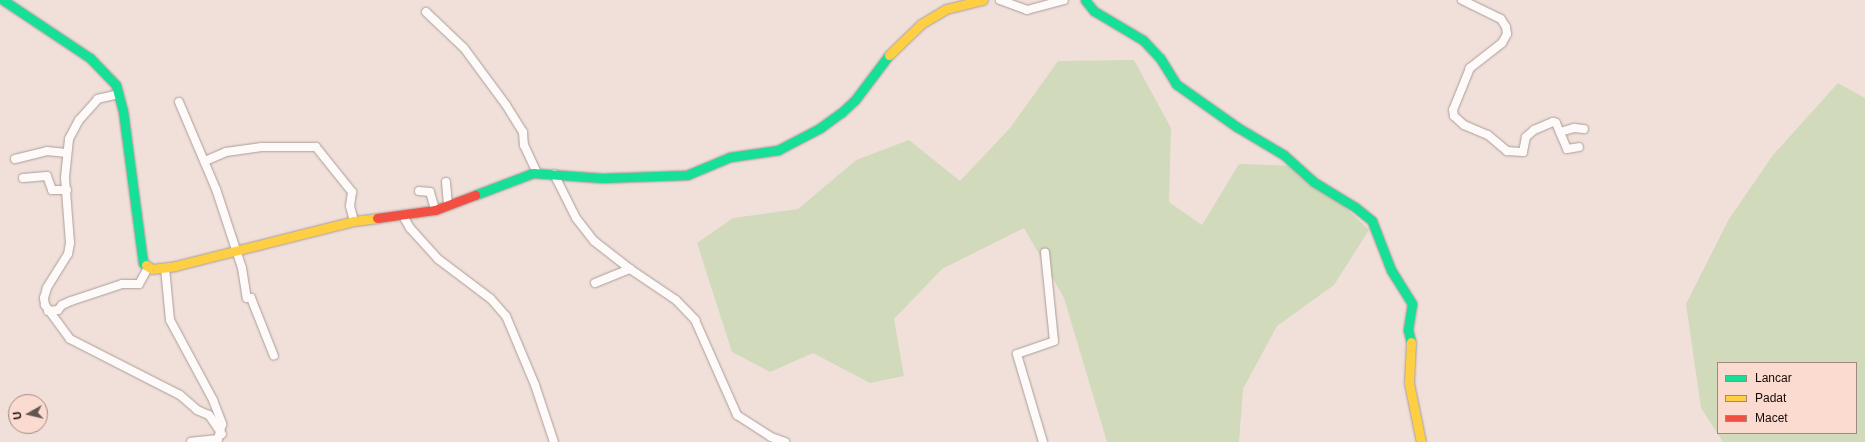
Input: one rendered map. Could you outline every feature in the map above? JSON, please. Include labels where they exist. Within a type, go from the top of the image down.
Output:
[{"type":"street","points":[[3,0],[100,66],[111,78],[119,94],[143,263],[148,268],[165,268],[354,220],[403,216],[435,210],[537,173],[602,178],[687,175],[730,157],[778,150],[820,128],[841,113],[859,95],[898,44],[921,24],[946,9],[983,0]]},
{"type":"street","points":[[1000,0],[1027,10],[1064,0]]},
{"type":"street","points":[[1085,0],[1094,11],[1143,40],[1160,58],[1176,84],[1237,127],[1284,154],[1314,182],[1355,207],[1372,221],[1391,270],[1412,304],[1408,330],[1412,348],[1410,383],[1421,442]]},
{"type":"street","points":[[1462,0],[1502,19],[1506,27],[1507,34],[1502,43],[1470,68],[1453,110],[1454,116],[1464,125],[1488,135],[1507,151],[1523,152],[1526,137],[1534,130],[1551,123],[1556,123],[1568,149],[1579,147]]},
{"type":"street","points":[[426,12],[464,48],[506,105],[523,132],[524,145],[537,173]]},
{"type":"street","points":[[119,94],[100,98],[86,111],[73,130],[66,152],[70,243],[68,254],[44,298],[48,311],[70,339],[180,395],[197,410],[209,415],[222,434]]},
{"type":"street","points":[[179,102],[195,145],[205,161],[235,251],[247,298],[251,298],[274,356]]},
{"type":"street","points":[[1560,132],[1578,128],[1584,129]]},
{"type":"street","points":[[205,161],[226,152],[262,147],[316,147],[352,192],[350,206],[354,220]]},
{"type":"street","points":[[15,159],[47,151],[66,152]]},
{"type":"street","points":[[554,174],[576,218],[594,241],[630,269],[676,300],[695,320],[737,415],[771,437],[786,442]]},
{"type":"street","points":[[23,178],[47,176],[52,190],[67,190]]},
{"type":"street","points":[[446,182],[448,206]]},
{"type":"street","points":[[420,191],[430,192],[435,210]]},
{"type":"street","points":[[403,216],[410,228],[438,259],[491,299],[506,316],[535,385],[554,442]]},
{"type":"street","points":[[1043,442],[1017,354],[1054,341],[1045,252]]},
{"type":"street","points":[[48,311],[58,310],[62,305],[122,284],[139,284],[148,268]]},
{"type":"street","points":[[165,268],[170,320],[213,400],[221,418],[222,434]]},
{"type":"street","points":[[595,283],[630,269]]},
{"type":"street","points":[[191,442],[215,440],[222,434]]},
{"type":"green space","points":[[1134,60],[1171,128],[1169,202],[1202,225],[1239,164],[1302,166],[1369,230],[1334,285],[1277,326],[1243,389],[1239,442],[1107,442],[1064,298],[1024,228],[942,269],[894,319],[904,376],[870,383],[813,353],[770,372],[732,352],[697,243],[733,218],[798,209],[856,160],[909,140],[960,181],[1010,128],[1058,61]]},
{"type":"green space","points":[[1838,83],[1865,98],[1865,442],[1723,442],[1718,434],[1857,434],[1857,362],[1717,362],[1717,433],[1701,408],[1686,304],[1729,219],[1773,155]]},
{"type":"traffic: fast","points":[[3,0],[90,58],[116,85],[123,111],[143,263],[146,265]]},
{"type":"traffic: fast","points":[[1085,0],[1094,11],[1143,40],[1160,58],[1176,84],[1237,127],[1284,155],[1314,182],[1355,207],[1372,221],[1391,270],[1412,304],[1408,330],[1411,342]]},
{"type":"traffic: fast","points":[[475,195],[533,173],[602,178],[687,175],[730,157],[778,150],[820,128],[841,113],[855,100],[889,55]]},
{"type":"traffic: slow","points":[[889,55],[921,24],[946,9],[983,0]]},
{"type":"traffic: slow","points":[[146,265],[152,269],[175,266],[354,221],[377,218]]},
{"type":"traffic: slow","points":[[1411,342],[1409,383],[1421,442]]},
{"type":"traffic: jam","points":[[377,218],[435,210],[475,195]]}]
